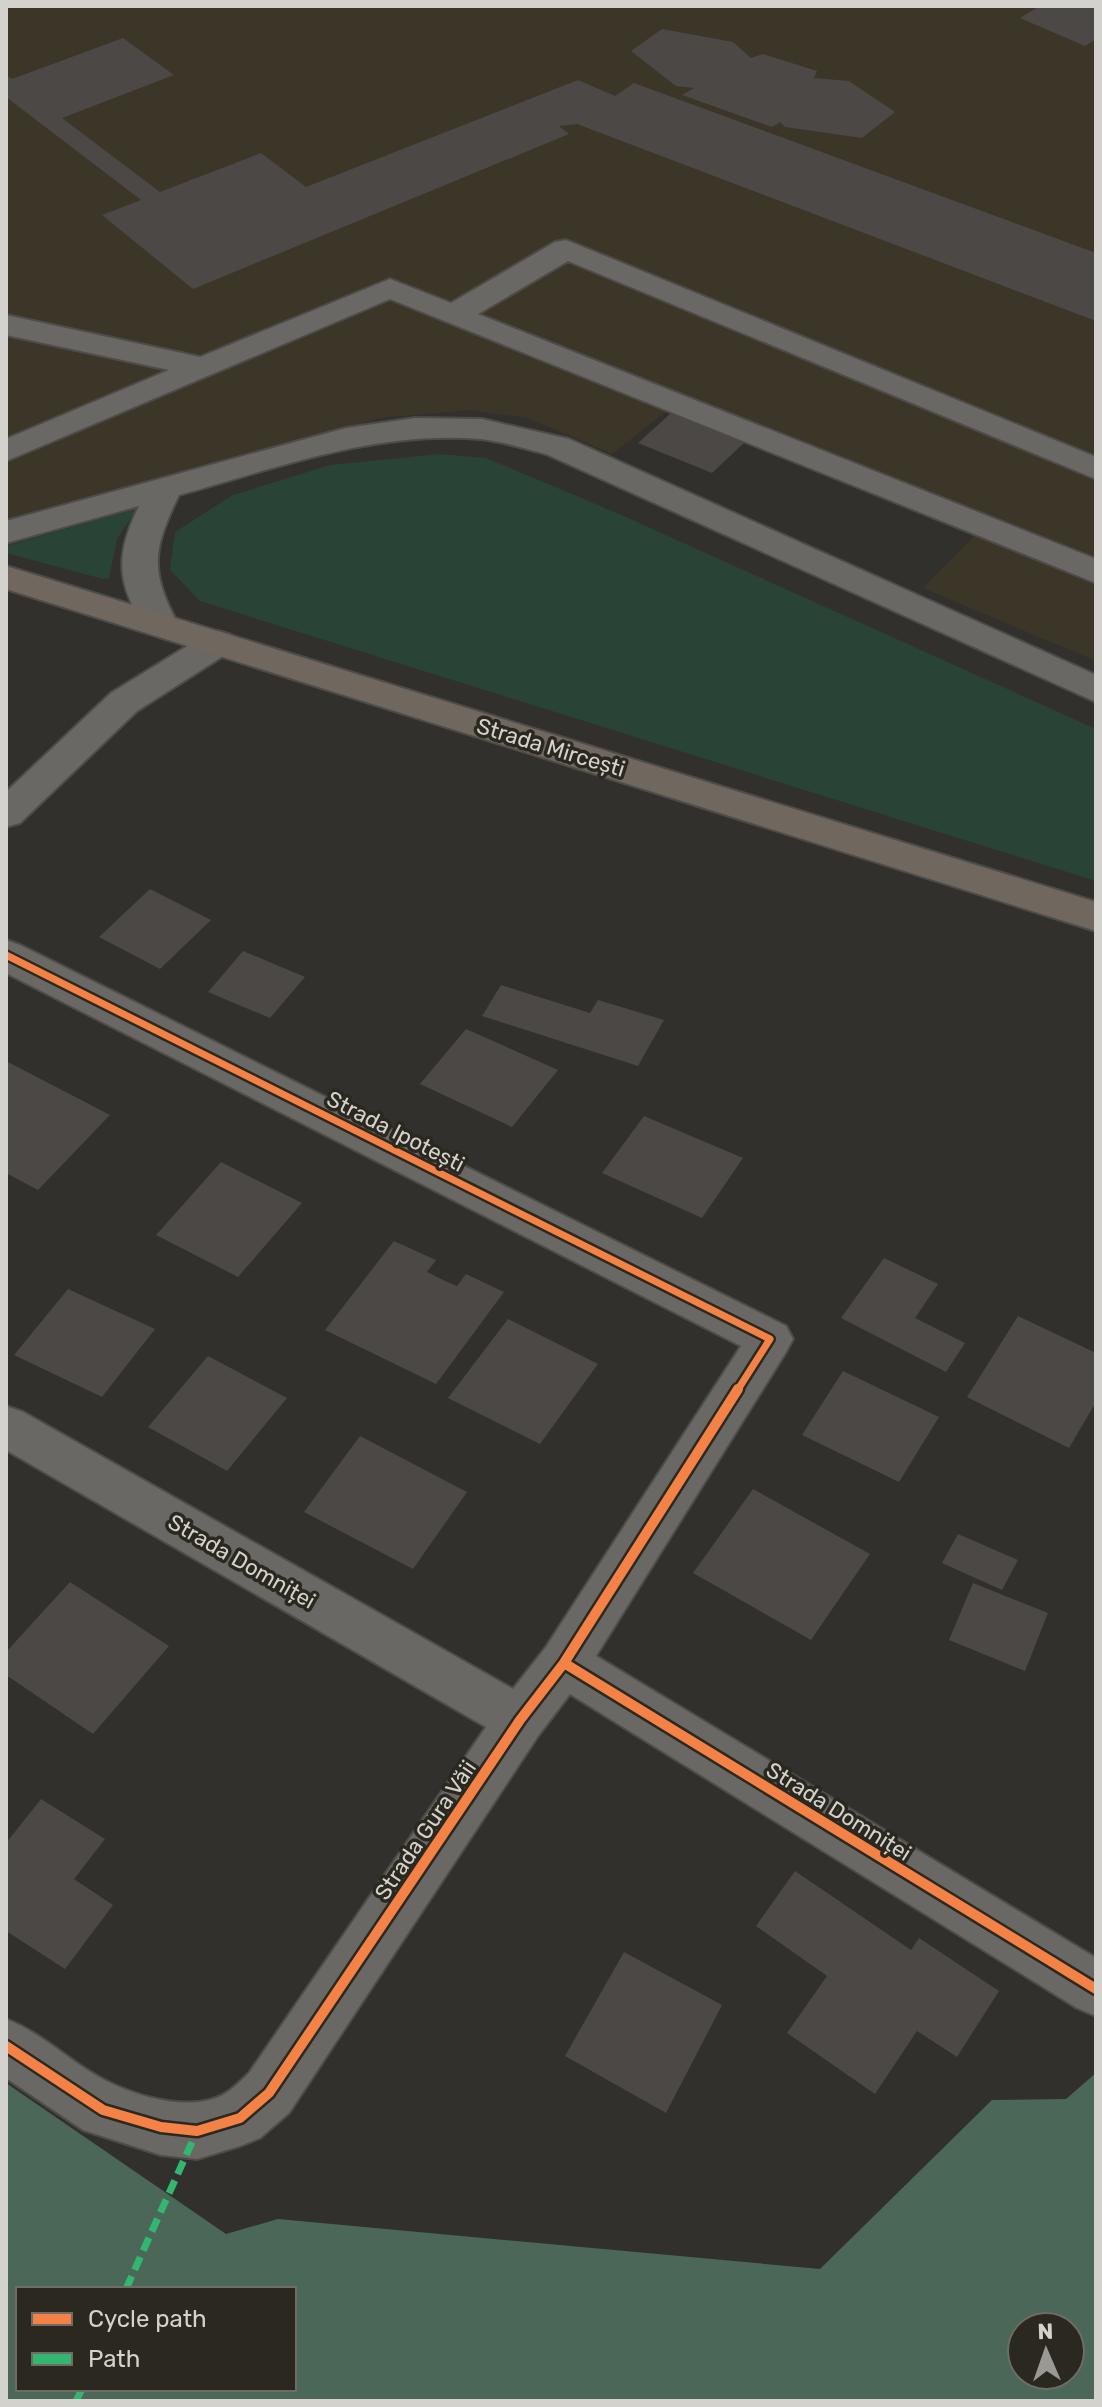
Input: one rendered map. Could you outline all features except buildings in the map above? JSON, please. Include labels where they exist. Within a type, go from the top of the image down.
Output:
[{"type":"main road","name":"Strada Mircești","points":[[6,577],[1096,917]]},
{"type":"street","points":[[453,315],[566,249],[1096,469]]},
{"type":"street","points":[[6,451],[390,288],[453,315],[1089,559]]},
{"type":"street","points":[[6,325],[202,367]]},
{"type":"street","points":[[6,532],[358,435],[415,428],[482,429],[557,446],[1096,690]]},
{"type":"street","points":[[160,624],[140,588],[136,558],[165,488]]},
{"type":"street","points":[[6,814],[124,702],[218,643]]},
{"type":"street","name":"Strada Ipotești","points":[[6,955],[770,1339]]},
{"type":"street","name":"Strada Gura Văii","points":[[6,2046],[103,2110],[161,2127],[197,2131],[240,2118],[269,2093],[520,1720],[564,1663],[770,1339]]},
{"type":"street","name":"Strada Domniței","points":[[6,1426],[520,1720]]},
{"type":"street","name":"Strada Domniței","points":[[564,1663],[1096,1989]]},
{"type":"shaded area","points":[[6,6],[1096,6],[1096,661],[923,588],[976,534],[673,406],[612,454],[528,418],[470,410],[380,418],[6,529]]},
{"type":"green space","points":[[439,454],[486,458],[617,513],[1096,729],[1096,881],[200,601],[170,570],[175,532],[233,495],[330,465]]},
{"type":"green space","points":[[132,510],[135,512],[117,539],[109,578],[6,553],[6,546]]},
{"type":"green space","points":[[1096,2073],[1096,2401],[6,2401],[6,2083],[226,2234],[278,2219],[820,2269],[992,2100],[1066,2099]]},
{"type":"marked path","points":[[127,2287],[197,2131]]},
{"type":"marked path","points":[[76,2401],[81,2391]]},
{"type":"cycle path","points":[[6,955],[770,1339],[564,1663],[520,1720],[269,2093],[240,2118],[197,2131],[161,2127],[103,2110],[6,2046]]},
{"type":"cycle path","points":[[564,1663],[1096,1989]]}]
